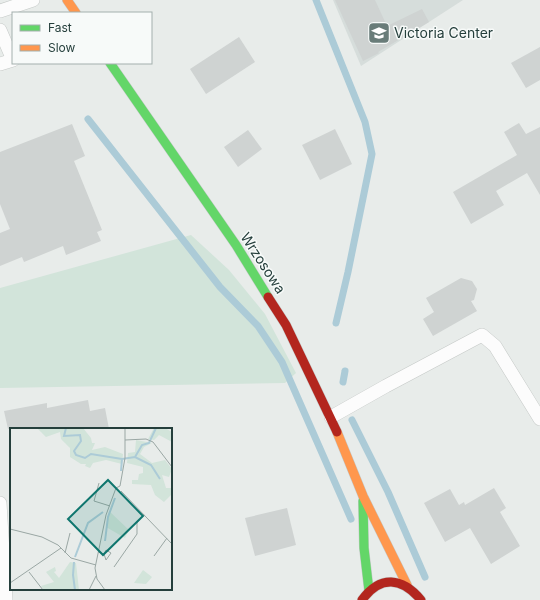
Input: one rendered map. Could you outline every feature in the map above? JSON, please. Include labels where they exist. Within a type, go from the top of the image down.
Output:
[{"type":"street","points":[[67,0],[75,12]]},
{"type":"street","name":"Wrzosowa","points":[[111,64],[236,245],[286,325],[331,417],[363,496],[407,585],[416,592],[421,600]]},
{"type":"street","name":"Wrzosowa","points":[[363,496],[364,548],[369,590]]},
{"type":"street","points":[[362,600],[369,590],[377,585],[387,582],[398,582],[407,585]]},
{"type":"lane","points":[[0,11],[33,0]]},
{"type":"lane","points":[[0,30],[12,58]]},
{"type":"lane","points":[[0,64],[12,60]]},
{"type":"lane","points":[[331,417],[482,334],[495,346],[540,419]]},
{"type":"lane","points":[[0,503],[1,545],[6,600]]},
{"type":"shaded area","name":"Victoria Center","points":[[333,0],[463,0],[361,66]]},
{"type":"green space","points":[[191,235],[229,270],[265,314],[296,373],[285,383],[0,388],[0,288]]},
{"type":"building","name":"Victoria Center","points":[[335,0],[375,0],[387,26],[422,9],[429,22],[378,52],[379,53],[363,61]]},
{"type":"building","points":[[239,37],[255,62],[206,94],[190,69]]},
{"type":"building","points":[[540,47],[540,80],[526,88],[511,63]]},
{"type":"building","points":[[519,123],[526,134],[540,127],[540,195],[527,173],[496,191],[504,205],[471,224],[453,192],[517,155],[504,132]]},
{"type":"building","points":[[72,124],[85,156],[74,161],[102,230],[97,232],[101,241],[66,255],[63,246],[24,262],[22,257],[0,266],[0,233],[10,229],[0,204],[0,152]]},
{"type":"building","points":[[335,129],[352,164],[320,180],[302,145]]},
{"type":"building","points":[[248,130],[262,149],[238,167],[224,147]]},
{"type":"building","points":[[461,278],[472,281],[477,289],[474,300],[471,301],[477,311],[433,336],[423,319],[434,312],[426,298]]},
{"type":"building","points":[[88,400],[90,411],[105,408],[109,428],[8,429],[4,411],[47,403],[47,408]]},
{"type":"building","points":[[494,488],[506,508],[500,512],[520,546],[491,564],[470,528],[445,542],[424,503],[450,489],[459,505],[464,502],[465,505]]},
{"type":"building","points":[[287,508],[296,545],[255,556],[245,518]]},
{"type":"waterway","points":[[316,0],[365,122],[372,154],[336,323]]},
{"type":"waterway","points":[[88,119],[220,287],[258,326],[282,362],[351,519]]},
{"type":"waterway","points":[[343,382],[345,371]]},
{"type":"waterway","points":[[352,420],[388,492],[425,577]]},
{"type":"traffic: fast","points":[[111,64],[236,245],[268,297]]},
{"type":"traffic: fast","points":[[363,501],[364,548],[369,591]]},
{"type":"traffic: slow","points":[[67,0],[75,12]]},
{"type":"traffic: slow","points":[[337,432],[363,496],[407,585]]},
{"type":"traffic: jam","points":[[268,297],[286,325],[337,432]]},
{"type":"traffic: jam","points":[[362,600],[376,586],[391,582],[399,583],[406,587],[414,592],[421,600]]},
{"type":"place","name":"Victoria Center","points":[[379,33]]}]
